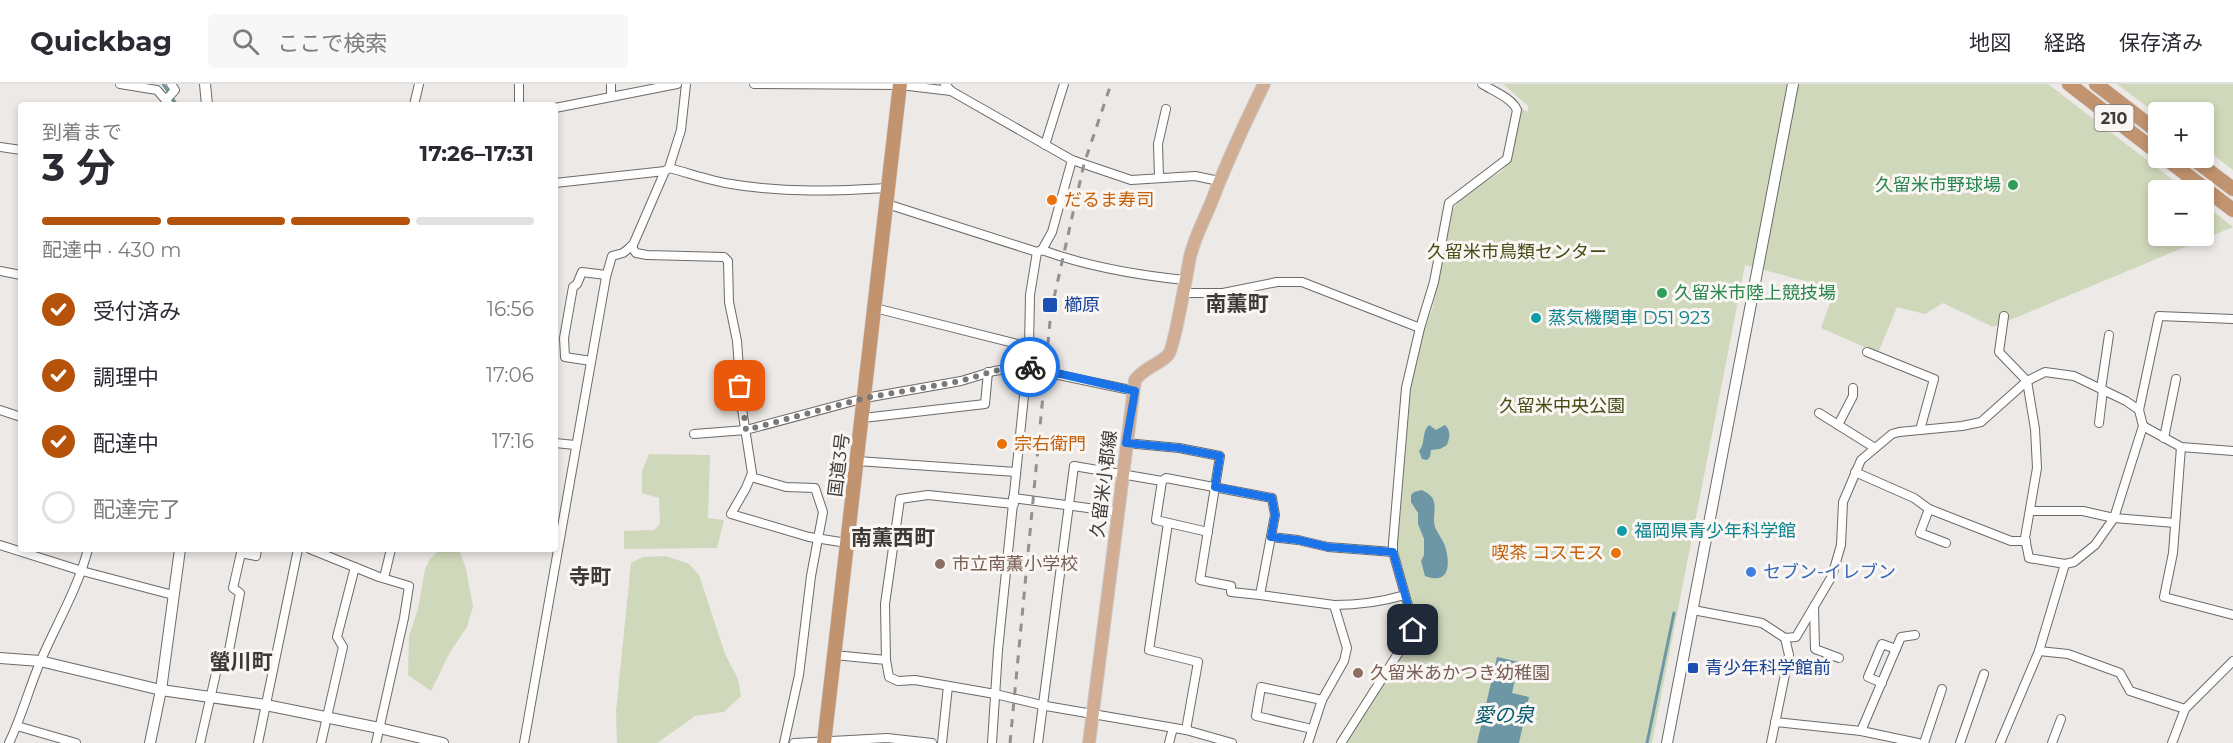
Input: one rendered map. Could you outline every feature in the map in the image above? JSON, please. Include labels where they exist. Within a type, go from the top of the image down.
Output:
[{"type":"highway","name":"210","points":[[2069,84],[2148,145]]},
{"type":"highway","name":"210","points":[[2096,84],[2148,124]]},
{"type":"highway","name":"国道3号","points":[[824,742],[900,85]]},
{"type":"highway","points":[[2178,168],[2233,210]]},
{"type":"highway","points":[[2205,168],[2233,189]]},
{"type":"main road","name":"久留米小郡線","points":[[1089,743],[1135,380],[1142,371],[1168,355],[1175,340],[1182,293],[1195,237],[1264,84]]},
{"type":"street","points":[[120,84],[157,90],[168,102],[175,90],[171,84]]},
{"type":"street","points":[[205,84],[207,102]]},
{"type":"street","points":[[415,102],[419,84]]},
{"type":"street","points":[[519,84],[519,102]]},
{"type":"street","points":[[611,84],[611,97]]},
{"type":"street","points":[[558,107],[678,84]]},
{"type":"street","points":[[558,544],[606,275],[612,256],[623,253],[631,246],[667,170],[681,130],[686,84]]},
{"type":"street","points":[[754,84],[900,85],[948,88],[1072,160],[1131,180],[1195,176],[1219,181]]},
{"type":"street","points":[[1045,144],[1064,84]]},
{"type":"street","points":[[1341,743],[1410,637],[1413,623],[1393,552],[1406,388],[1434,282],[1449,203],[1507,159],[1516,106],[1482,84]]},
{"type":"street","points":[[1667,743],[1793,84]]},
{"type":"street","points":[[1159,177],[1158,144],[1166,109]]},
{"type":"street","points":[[0,147],[18,150]]},
{"type":"street","points":[[992,743],[1029,347],[1030,295],[1039,251],[1052,232],[1072,160]]},
{"type":"street","points":[[558,183],[667,170],[730,184],[780,189],[820,192],[889,188]]},
{"type":"street","points":[[886,204],[1080,263],[1129,274],[1185,280]]},
{"type":"street","points":[[631,246],[636,253],[647,255],[724,257],[728,261],[729,302],[737,341],[742,409],[752,473],[731,514],[819,539],[847,543]]},
{"type":"street","points":[[0,271],[18,274]]},
{"type":"street","points":[[591,361],[565,357],[564,338],[573,286],[577,284],[582,272],[606,275]]},
{"type":"street","points":[[1182,293],[1223,293],[1277,282],[1302,282],[1420,328]]},
{"type":"street","points":[[875,308],[1029,347]]},
{"type":"street","points":[[2004,316],[1999,352],[2027,381],[2035,429],[2037,468],[2026,541],[2029,558],[2065,564],[2074,562],[2095,545],[2114,519],[2143,426],[2139,410],[2159,316],[2233,319]]},
{"type":"street","points":[[2099,423],[2109,336]]},
{"type":"street","points":[[1867,352],[1934,379],[1920,430]]},
{"type":"street","points":[[694,434],[746,430],[865,398],[961,381],[988,372],[1027,366],[1040,371],[1135,391]]},
{"type":"street","points":[[863,418],[985,404],[988,372]]},
{"type":"street","points":[[1692,610],[1762,623],[1785,638],[1796,637],[1832,576],[1841,545],[1843,502],[1855,472],[1861,460],[1892,434],[1981,422],[2027,381],[2045,372],[2074,376],[2126,401],[2139,410]]},
{"type":"street","points":[[2164,438],[2176,379]]},
{"type":"street","points":[[1838,425],[1853,396],[1853,388]]},
{"type":"street","points":[[0,411],[18,416]]},
{"type":"street","points":[[1819,413],[1875,448]]},
{"type":"street","points":[[2143,426],[2181,447],[2233,451]]},
{"type":"street","points":[[558,443],[575,445]]},
{"type":"street","points":[[1126,443],[1179,448],[1220,456],[1200,580],[1231,586],[1231,592],[1334,605],[1372,603],[1405,595]]},
{"type":"street","points":[[2181,447],[2173,553],[2164,597],[2233,615]]},
{"type":"street","points":[[857,461],[1016,472]]},
{"type":"street","points":[[1038,743],[1074,466],[1122,476],[1162,481],[1166,478],[1272,498],[1275,515],[1260,595]]},
{"type":"street","points":[[1855,472],[1914,498],[1929,509],[2011,541],[2026,541]]},
{"type":"street","points":[[751,477],[786,487],[815,489],[823,512],[811,576],[799,675],[784,743]]},
{"type":"street","points":[[1162,481],[1156,520],[1208,532]]},
{"type":"street","points":[[1118,512],[1068,504],[928,495],[900,499],[885,604],[885,660],[889,677],[898,681],[915,680],[1186,730],[1232,743]]},
{"type":"street","points":[[1929,509],[1920,533],[1946,543]]},
{"type":"street","points":[[2030,511],[2083,511],[2114,519],[2175,523]]},
{"type":"street","points":[[1168,523],[1149,650],[1198,662],[1186,730]]},
{"type":"street","points":[[1271,537],[1328,547],[1393,552]]},
{"type":"street","points":[[0,545],[18,551]]},
{"type":"street","points":[[22,552],[82,571],[173,595]]},
{"type":"street","points":[[9,743],[40,661],[82,571],[87,552]]},
{"type":"street","points":[[150,743],[161,690],[180,552]]},
{"type":"street","points":[[200,743],[219,660],[227,661],[240,593],[232,588],[241,553],[256,556],[257,552]]},
{"type":"street","points":[[258,743],[297,552]]},
{"type":"street","points":[[317,552],[409,586],[376,743]]},
{"type":"street","points":[[384,578],[390,552]]},
{"type":"street","points":[[524,743],[557,552]]},
{"type":"street","points":[[2000,743],[2039,651],[2065,564]]},
{"type":"street","points":[[321,743],[343,647],[337,637],[354,567]]},
{"type":"street","points":[[1308,743],[1322,699],[1344,661],[1347,648],[1334,605]]},
{"type":"street","points":[[1814,606],[1815,649],[1839,658]]},
{"type":"street","points":[[1862,731],[1901,637],[1915,635]]},
{"type":"street","points":[[1771,743],[1789,655],[1785,638]]},
{"type":"street","points":[[1882,683],[1868,677],[1882,644],[1896,649]]},
{"type":"street","points":[[2039,651],[2068,654],[2120,673],[2130,691],[2185,709]]},
{"type":"street","points":[[834,655],[885,660]]},
{"type":"street","points":[[0,658],[40,661],[161,690],[266,705],[443,743]]},
{"type":"street","points":[[2174,742],[2185,709],[2233,660]]},
{"type":"street","points":[[1960,743],[1984,674]]},
{"type":"street","points":[[942,743],[948,686]]},
{"type":"street","points":[[1312,729],[1256,716],[1261,687],[1322,699]]},
{"type":"street","points":[[1924,743],[1942,689]]},
{"type":"street","points":[[2052,743],[2061,719]]},
{"type":"street","points":[[1775,722],[1862,731],[1918,743]]},
{"type":"street","points":[[17,726],[75,743]]},
{"type":"street","points":[[1168,743],[1173,728]]},
{"type":"street","points":[[794,743],[887,738],[932,743]]},
{"type":"green space","name":"久留米中央公園","points":[[1503,84],[2048,84],[2148,161],[2148,168],[2157,168],[2173,180],[2148,180],[2148,246],[2187,246],[1993,327],[1943,303],[1925,314],[1897,307],[1878,353],[1821,328],[1835,289],[1745,265],[1652,743],[1342,743],[1417,624],[1397,549],[1411,386],[1419,342],[1432,310],[1453,209],[1464,195],[1502,171],[1511,159],[1521,108],[1528,112],[1528,106]]},
{"type":"green space","points":[[2117,84],[2233,84],[2233,170],[2214,156],[2214,102],[2148,102],[2148,107]]},
{"type":"green space","name":"久留米中央公園","points":[[2214,212],[2233,227],[2214,235]]},
{"type":"green space","points":[[649,454],[710,455],[708,518],[724,520],[717,548],[624,549],[624,531],[654,530],[660,524],[659,498],[642,493],[642,471]]},
{"type":"green space","points":[[437,552],[460,552],[466,569],[473,606],[467,627],[450,652],[431,691],[408,675],[409,636],[418,609],[425,569]]},
{"type":"green space","points":[[666,556],[689,564],[699,575],[725,654],[738,679],[741,696],[724,712],[695,716],[657,743],[617,743],[616,711],[631,563],[643,557]]},
{"type":"water","points":[[1429,425],[1436,430],[1445,425],[1449,437],[1447,445],[1431,450],[1427,460],[1422,459],[1419,451]]},
{"type":"water","points":[[1422,490],[1433,499],[1435,527],[1446,549],[1448,562],[1446,572],[1439,578],[1425,576],[1421,561],[1424,555],[1424,539],[1418,524],[1418,513],[1411,502],[1411,495]]},
{"type":"water","name":"愛の泉","points":[[1497,657],[1519,662],[1512,693],[1529,697],[1519,743],[1477,743]]},
{"type":"waterway","points":[[163,84],[175,102]]},
{"type":"waterway","points":[[1647,743],[1674,613]]},
{"type":"railway","points":[[1010,743],[1051,311],[1084,164],[1111,84]]},
{"type":"way so far","points":[[740,386],[746,430],[865,398],[961,381],[994,371],[1030,367]]},
{"type":"place","name":"久留米市野球場","points":[[2013,185]]},
{"type":"place","name":"だるま寿司","points":[[1052,200]]},
{"type":"place","name":"久留米市陸上競技場","points":[[1662,293]]},
{"type":"place","name":"櫛原","points":[[1050,305]]},
{"type":"place","name":"蒸気機関車 D51 923","points":[[1536,318]]},
{"type":"place","name":"宗右衛門","points":[[1002,444]]},
{"type":"place","name":"福岡県青少年科学館","points":[[1622,531]]},
{"type":"place","name":"喫茶 コスモス","points":[[1616,553]]},
{"type":"place","name":"市立南薫小学校","points":[[940,564]]},
{"type":"place","name":"セブン-イレブン","points":[[1751,572]]},
{"type":"place","name":"青少年科学館前","points":[[1693,668]]},
{"type":"place","name":"久留米あかつき幼稚園","points":[[1358,673]]},
{"type":"district","name":"南薫町","points":[[1237,303]]},
{"type":"district","name":"南薫西町","points":[[893,537]]},
{"type":"district","name":"寺町","points":[[590,576]]},
{"type":"district","name":"螢川町","points":[[241,661]]},
{"type":"route","points":[[1030,367],[1135,391],[1126,443],[1179,448],[1220,456],[1215,487],[1272,498],[1275,515],[1271,537],[1328,547],[1393,552],[1413,630]]},
{"type":"park label","name":"久留米市鳥類センター","points":[[1517,252]]}]
